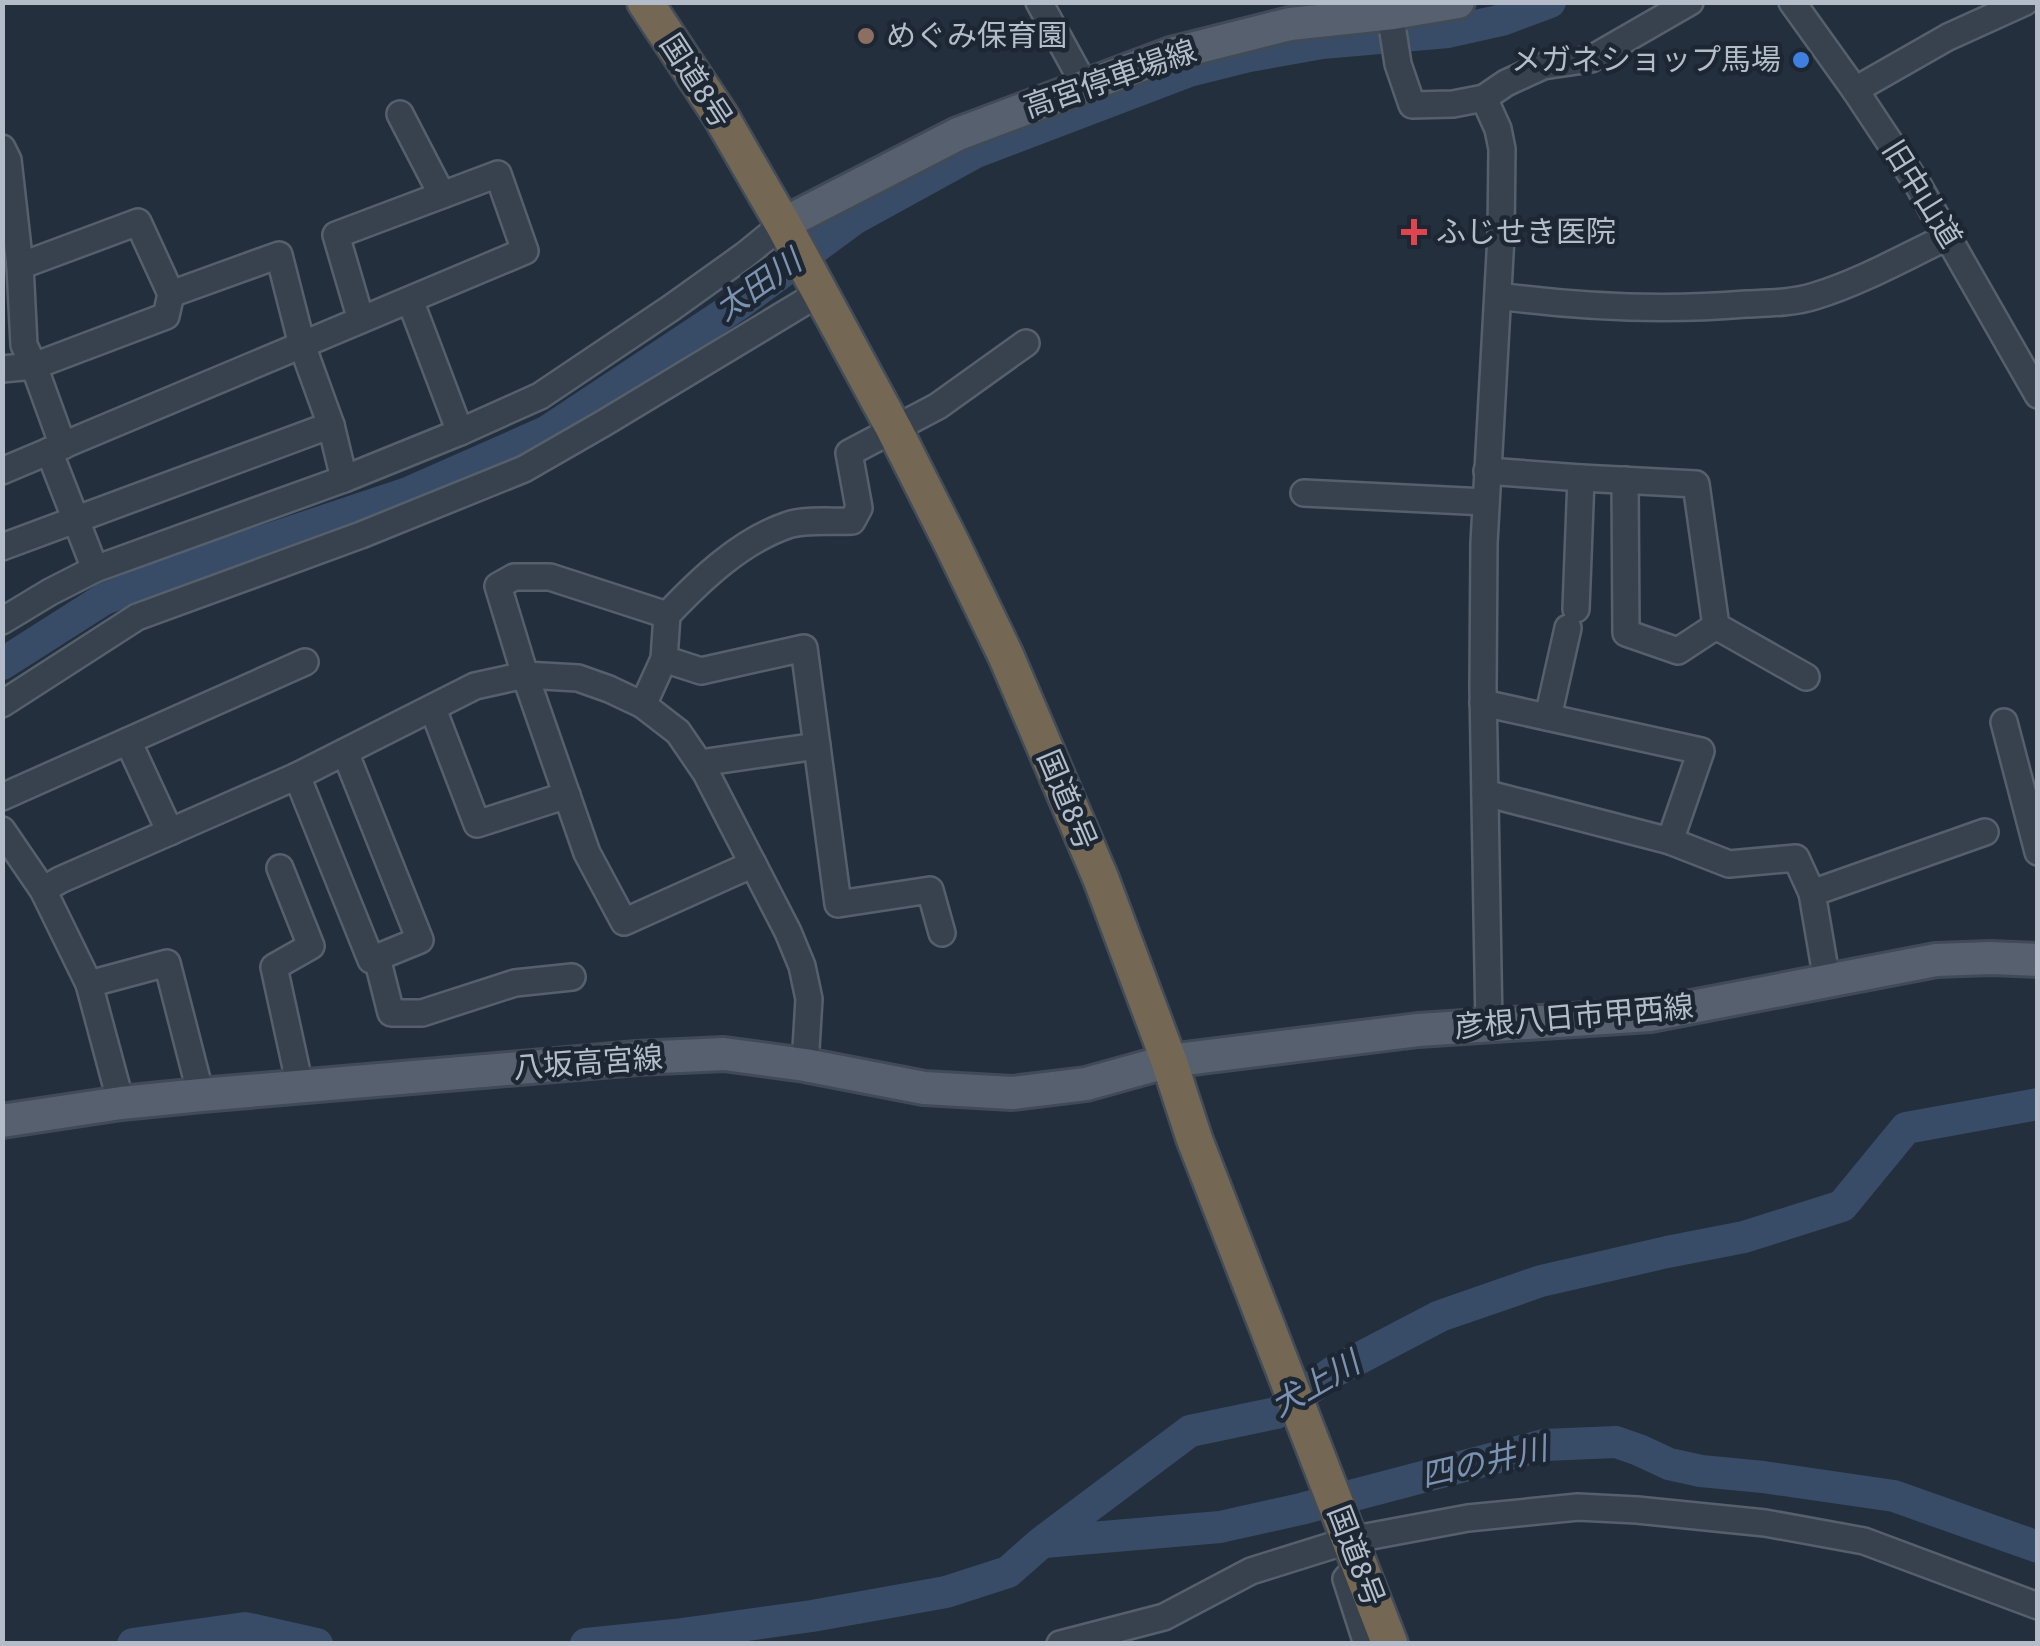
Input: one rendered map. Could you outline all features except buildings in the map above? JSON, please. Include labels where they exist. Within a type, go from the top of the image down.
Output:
[{"type":"highway","name":"国道8号","points":[[645,2],[720,116],[819,288],[1006,656],[1101,879],[1194,1138],[1390,1644]]},
{"type":"main road","name":"高宮停車場線","points":[[786,231],[958,134],[1287,13],[1384,12],[1458,2]]},
{"type":"main road","name":"彦根八日市甲西線","points":[[1169,1062],[1418,1030],[1650,1015],[1936,960],[2038,960]]},
{"type":"main road","name":"八坂高宮線","points":[[2,1122],[202,1094],[654,1057],[724,1054],[924,1088],[1012,1093],[1086,1084],[1169,1062]]},
{"type":"street","points":[[1384,12],[1412,104],[1453,104],[1484,98],[1543,66],[1591,59],[1690,2]]},
{"type":"street","name":"旧中山道","points":[[1792,2],[1855,90],[2026,353],[2038,395]]},
{"type":"street","points":[[1855,90],[1948,36],[2028,2],[2038,13]]},
{"type":"street","points":[[1042,4],[1084,86]]},
{"type":"street","points":[[1484,98],[1502,149],[1487,471],[1483,703],[1489,1027]]},
{"type":"street","points":[[400,114],[442,195]]},
{"type":"street","points":[[2,148],[8,160],[20,266],[24,346],[34,366],[76,521],[95,569]]},
{"type":"street","points":[[2,471],[56,448],[410,300],[526,251],[498,174],[336,235],[362,320]]},
{"type":"street","points":[[2,368],[34,366],[166,316],[171,294],[138,222],[20,266]]},
{"type":"street","points":[[2,622],[95,569],[344,479],[540,396],[786,231]]},
{"type":"street","points":[[1498,296],[1566,305],[1660,307],[1789,301],[1860,278],[1949,236]]},
{"type":"street","points":[[171,294],[279,254],[302,345],[331,425],[344,479]]},
{"type":"street","points":[[2,704],[137,617],[361,535],[524,469],[819,288]]},
{"type":"street","points":[[410,300],[460,432]]},
{"type":"street","points":[[643,705],[664,659],[667,615],[690,591],[741,548],[790,523],[852,521],[859,508],[849,453],[938,406],[1026,343]]},
{"type":"street","points":[[2,547],[331,425]]},
{"type":"street","points":[[1487,471],[1696,484],[1716,626]]},
{"type":"street","points":[[1548,717],[1572,618],[1580,478]]},
{"type":"street","points":[[1624,480],[1626,633],[1678,651],[1716,626]]},
{"type":"street","points":[[1304,493],[1486,502]]},
{"type":"street","points":[[667,615],[550,576],[514,578],[498,586],[524,676],[587,853],[624,922],[753,864]]},
{"type":"street","points":[[1716,626],[1806,677]]},
{"type":"street","points":[[664,659],[701,671],[804,648],[838,904],[930,890],[942,933]]},
{"type":"street","points":[[2,797],[305,662]]},
{"type":"street","points":[[43,890],[297,776],[475,686],[524,676],[578,678],[643,705],[678,732],[700,763],[802,966],[809,999],[805,1065]]},
{"type":"street","points":[[1483,703],[1701,751],[1670,841]]},
{"type":"street","points":[[433,708],[476,824],[567,795]]},
{"type":"street","points":[[2004,722],[2038,852]]},
{"type":"street","points":[[128,740],[170,832]]},
{"type":"street","points":[[700,763],[817,746]]},
{"type":"street","points":[[297,776],[371,960],[420,940],[345,752]]},
{"type":"street","points":[[1485,792],[1670,841],[1729,864],[1796,858],[1812,893],[1827,981]]},
{"type":"street","points":[[2,830],[43,890],[89,984],[121,1103]]},
{"type":"street","points":[[1812,893],[1985,832]]},
{"type":"street","points":[[280,868],[311,946],[274,967],[300,1086]]},
{"type":"street","points":[[377,958],[391,1013],[422,1014],[515,983],[572,978]]},
{"type":"street","points":[[89,984],[167,964],[202,1094]]},
{"type":"street","points":[[1060,1644],[1164,1616],[1251,1571],[1352,1544],[1468,1518],[1578,1507],[1764,1523],[1864,1542],[2038,1606]]},
{"type":"street","points":[[1352,1544],[1346,1580],[1367,1644]]},
{"type":"waterway","name":"太田川","points":[[2,664],[104,599],[198,563],[408,493],[546,432],[736,306],[854,219],[976,152],[1189,71],[1322,43],[1448,32],[1502,20],[1550,2]]},
{"type":"waterway","name":"犬上川","points":[[586,1644],[812,1616],[946,1592],[1008,1572],[1190,1431],[1276,1413],[1333,1372],[1440,1316],[1541,1281],[1744,1237],[1842,1206],[1906,1128],[2038,1104]]},
{"type":"waterway","name":"四の井川","points":[[1044,1542],[1220,1527],[1544,1445],[1616,1442],[1669,1464],[1701,1471],[1894,1496],[2038,1547]]},
{"type":"waterway","name":"犬上川","points":[[133,1644],[245,1628],[317,1644]]},
{"type":"place","name":"めぐみ保育園","points":[[866,36]]},
{"type":"place","name":"メガネショップ馬場","points":[[1801,60]]},
{"type":"place","name":"ふじせき医院","points":[[1414,232]]}]
